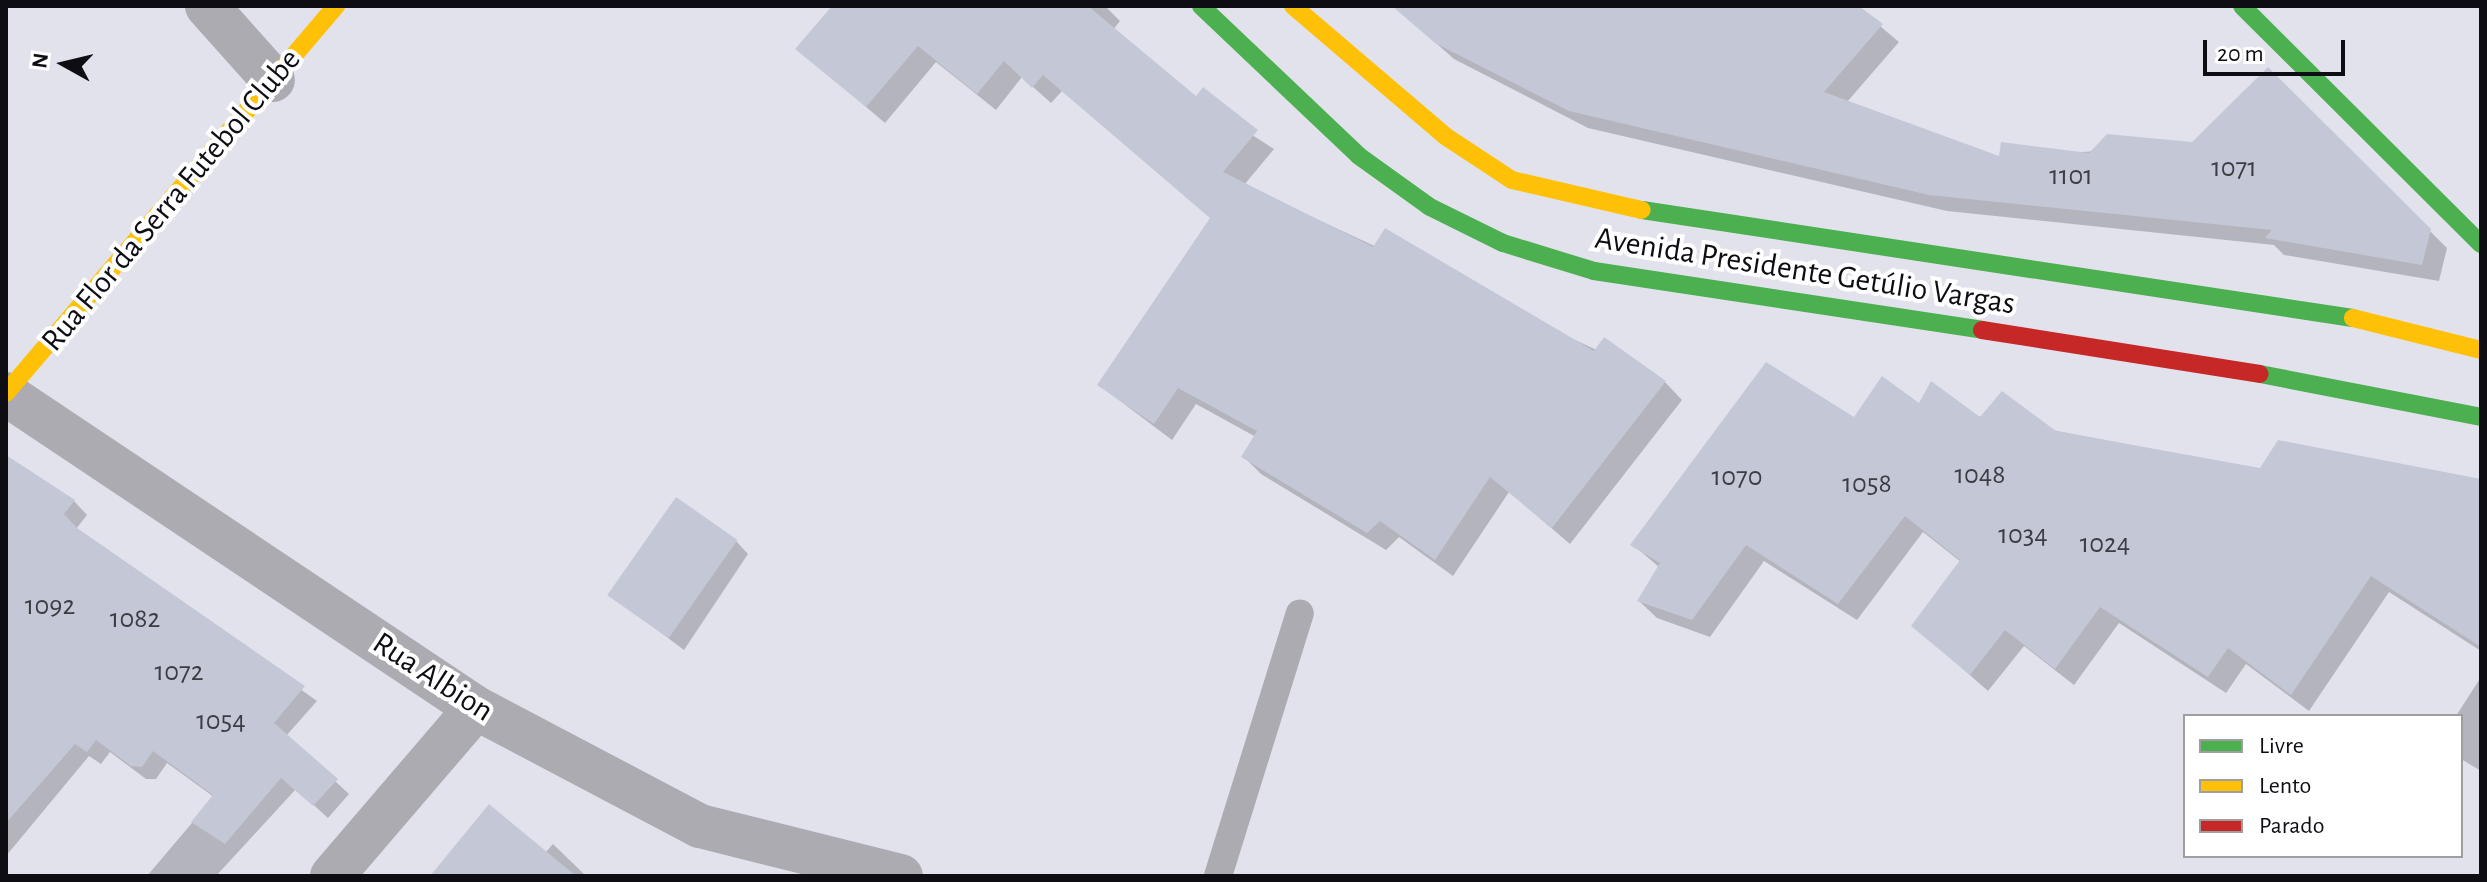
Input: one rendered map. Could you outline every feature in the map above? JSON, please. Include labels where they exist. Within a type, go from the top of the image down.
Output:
[{"type":"main road","name":"Rua Flor da Serra Futebol Clube","points":[[6,393],[336,6]]},
{"type":"main road","name":"Avenida Presidente Getúlio Vargas","points":[[1201,6],[1359,156],[1430,207],[1503,243],[1594,271],[2212,364],[2481,417]]},
{"type":"main road","name":"Avenida Presidente Getúlio Vargas","points":[[1293,6],[1445,136],[1512,180],[1589,202],[2351,318],[2481,350]]},
{"type":"main road","points":[[2242,6],[2481,244]]},
{"type":"street","points":[[207,6],[273,80]]},
{"type":"street","name":"Rua Albion","points":[[6,393],[476,708],[700,826],[878,874]]},
{"type":"street","points":[[332,876],[476,708]]},
{"type":"lane","points":[[1218,876],[1300,613]]},
{"type":"building","points":[[832,6],[1088,6],[1196,96],[1203,87],[1258,130],[1223,172],[1373,247],[1385,228],[1594,351],[1604,337],[1666,381],[1552,528],[1490,477],[1435,560],[1380,521],[1367,533],[1241,457],[1257,431],[1178,388],[1154,424],[1097,385],[1210,218],[1043,75],[1032,88],[1004,61],[977,94],[918,46],[866,107],[795,49]]},
{"type":"building","points":[[1392,6],[1859,6],[1883,24],[1824,92],[1999,156],[2001,142],[2089,153],[2107,134],[2192,142],[2268,67],[2431,229],[2422,265],[2265,238],[2272,230],[1929,195],[1569,111],[1435,43]]},
{"type":"building","points":[[1766,362],[1854,417],[1882,376],[1919,403],[1931,381],[1980,417],[2002,391],[2056,431],[2260,468],[2278,440],[2481,479],[2481,647],[2371,576],[2291,695],[2228,648],[2208,677],[2100,607],[2055,669],[2005,630],[1970,675],[1911,626],[1960,560],[1905,516],[1838,604],[1746,545],[1692,620],[1637,601],[1660,563],[1630,545]]},
{"type":"building","points":[[6,455],[75,500],[64,514],[77,528],[305,686],[274,723],[338,779],[313,806],[281,778],[225,844],[191,822],[213,795],[153,751],[142,767],[131,766],[96,740],[87,752],[75,744],[6,823]]},
{"type":"building","points":[[676,497],[737,540],[669,638],[607,595]]},
{"type":"building","points":[[489,804],[576,876],[430,876]]},
{"type":"traffic: fast","points":[[1201,6],[1359,156],[1430,207],[1503,243],[1594,271],[1982,330]]},
{"type":"traffic: fast","points":[[2242,6],[2481,244]]},
{"type":"traffic: fast","points":[[1642,210],[2353,318]]},
{"type":"traffic: fast","points":[[2260,374],[2481,417]]},
{"type":"traffic: slow","points":[[6,393],[336,6]]},
{"type":"traffic: slow","points":[[1293,6],[1445,136],[1512,180],[1642,210]]},
{"type":"traffic: slow","points":[[2353,318],[2481,350]]},
{"type":"traffic: jam","points":[[1982,330],[2260,374]]}]
